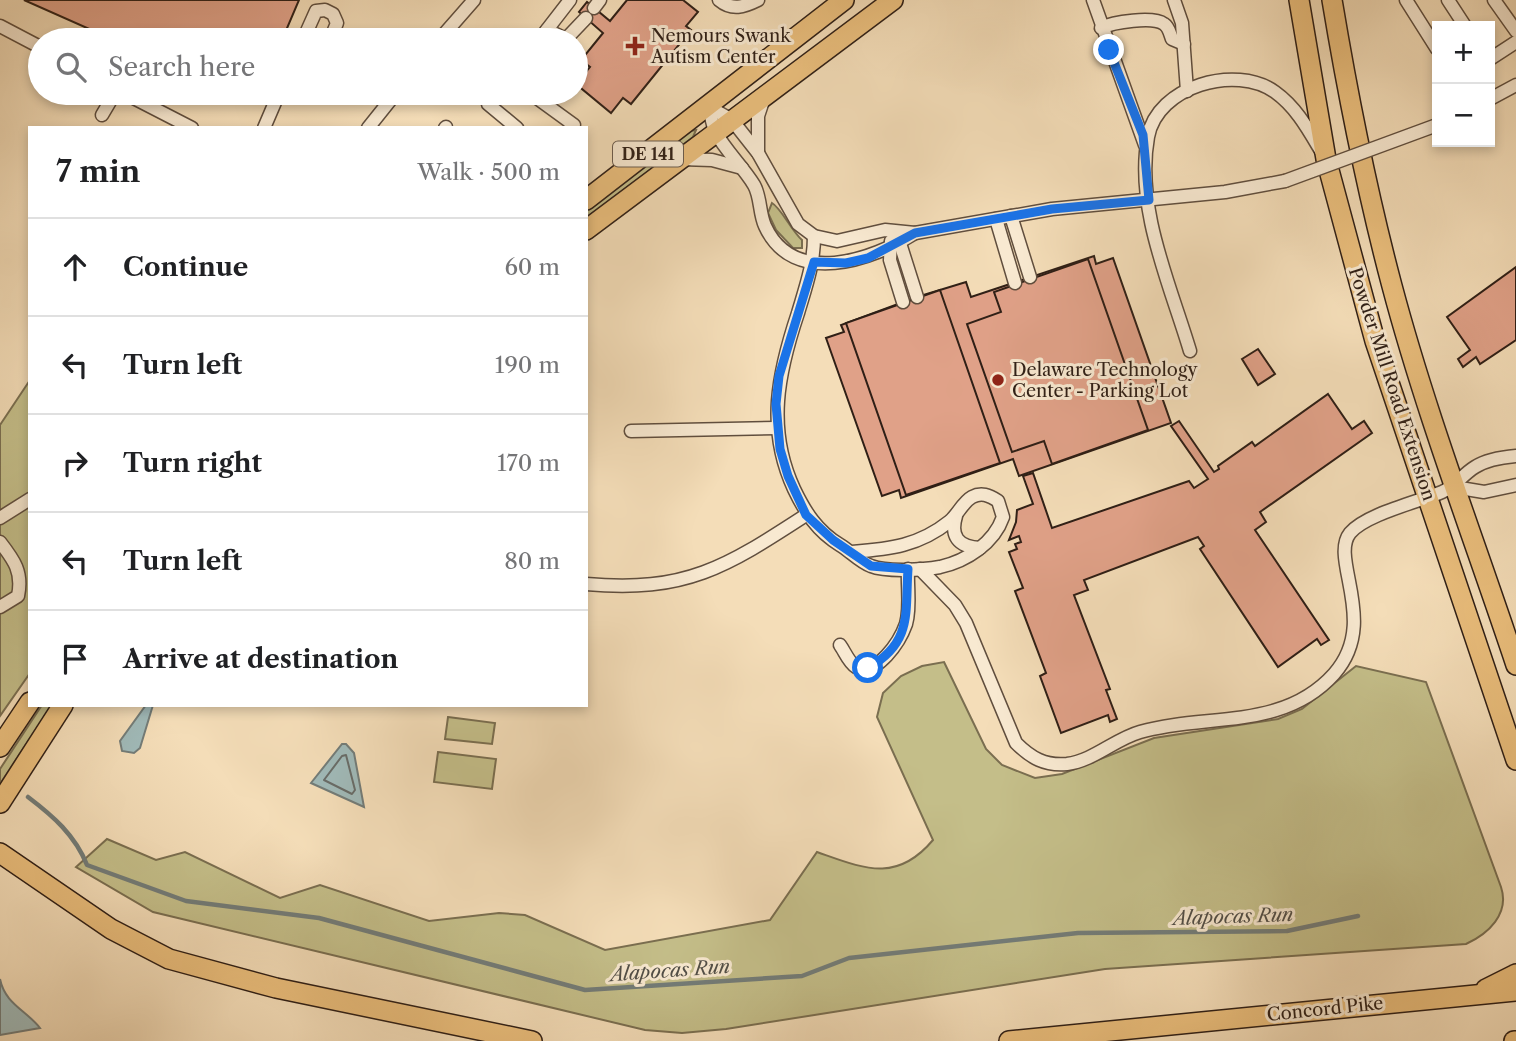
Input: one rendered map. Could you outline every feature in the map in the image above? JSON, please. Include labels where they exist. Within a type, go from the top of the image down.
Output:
[{"type":"highway","name":"DE 141","points":[[588,198],[844,0]]},
{"type":"highway","name":"DE 141","points":[[588,229],[892,0]]},
{"type":"highway","name":"Powder Mill Road Extension","points":[[1299,0],[1326,159],[1375,341],[1516,760]]},
{"type":"highway","name":"Powder Mill Road Extension","points":[[1332,0],[1376,225],[1393,289],[1454,486],[1516,665]]},
{"type":"highway","points":[[0,747],[28,705]]},
{"type":"highway","points":[[0,803],[62,707]]},
{"type":"highway","points":[[0,853],[111,929],[169,960],[276,988],[532,1041]]},
{"type":"highway","points":[[1477,993],[1516,974]]},
{"type":"highway","name":"Concord Pike","points":[[1009,1041],[1516,991]]},
{"type":"street","points":[[450,28],[474,0]]},
{"type":"street","points":[[548,28],[570,0]]},
{"type":"street","points":[[719,0],[727,6],[743,7],[758,0]]},
{"type":"street","points":[[1093,0],[1146,149]]},
{"type":"street","points":[[1174,0],[1182,23],[1187,91]]},
{"type":"street","points":[[1406,0],[1432,41]]},
{"type":"street","points":[[1448,0],[1462,21]]},
{"type":"street","points":[[1494,0],[1516,32]]},
{"type":"street","points":[[576,28],[593,9]]},
{"type":"street","points":[[308,28],[316,11],[325,10],[333,14],[337,23],[335,28]]},
{"type":"street","points":[[1101,28],[1117,22],[1158,21],[1168,28],[1172,39],[1184,44]]},
{"type":"street","points":[[0,26],[28,41]]},
{"type":"street","points":[[1495,56],[1516,42]]},
{"type":"street","points":[[1190,351],[1153,229],[1146,149],[1151,123],[1159,112],[1187,91],[1222,79],[1255,81],[1275,91],[1295,109],[1326,159]]},
{"type":"street","points":[[1495,96],[1516,85]]},
{"type":"street","points":[[758,153],[758,116],[766,93]]},
{"type":"street","points":[[102,115],[108,105]]},
{"type":"street","points":[[147,105],[188,126]]},
{"type":"street","points":[[265,126],[274,105]]},
{"type":"street","points":[[370,126],[386,105]]},
{"type":"street","points":[[489,105],[515,126]]},
{"type":"street","points":[[546,105],[573,126]]},
{"type":"street","points":[[709,107],[724,126],[758,153],[798,224],[814,236],[837,241],[863,234],[895,240]]},
{"type":"street","points":[[709,107],[724,126],[742,168],[755,186],[765,226],[779,245],[798,257],[814,262],[846,263],[915,233],[1011,216],[1225,192],[1285,181],[1432,127]]},
{"type":"street","points":[[681,159],[712,160],[742,168]]},
{"type":"street","points":[[1011,216],[1030,277]]},
{"type":"street","points":[[996,219],[1015,283]]},
{"type":"street","points":[[814,236],[814,262],[779,376],[776,428],[788,476],[806,515],[833,540],[871,566],[914,569],[946,565],[989,543],[1003,517],[998,500],[983,494],[974,496],[936,533],[910,545],[890,550],[852,552]]},
{"type":"street","points":[[895,240],[917,297]]},
{"type":"street","points":[[895,240],[890,260],[903,302]]},
{"type":"street","points":[[631,431],[776,428]]},
{"type":"street","points":[[914,569],[956,605],[1016,743],[1031,758],[1046,764],[1069,764],[1138,732],[1266,715],[1299,703],[1321,687],[1345,660],[1354,634],[1355,604],[1345,557],[1349,534],[1362,524],[1454,486],[1475,467],[1516,456]]},
{"type":"street","points":[[1454,486],[1484,492],[1516,485]]},
{"type":"street","points":[[0,518],[28,500]]},
{"type":"street","points":[[588,584],[651,586],[702,575],[736,561],[806,515]]},
{"type":"street","points":[[956,516],[953,534],[957,540],[963,545],[980,548]]},
{"type":"street","points":[[0,542],[18,566],[21,580],[18,596],[0,607]]},
{"type":"street","points":[[840,645],[851,664],[859,669],[868,668],[888,654],[906,623],[914,569]]},
{"type":"shaded area","points":[[696,130],[693,137],[588,217],[588,209],[689,131]]},
{"type":"shaded area","points":[[772,203],[802,240],[802,248],[793,248],[776,230],[768,213]]},
{"type":"shaded area","points":[[28,383],[28,676],[0,716],[0,425]]},
{"type":"shaded area","points":[[944,662],[986,749],[1002,765],[1035,778],[1062,774],[1154,738],[1278,719],[1302,709],[1356,666],[1426,682],[1501,887],[1503,897],[1500,914],[1489,929],[1466,944],[1105,969],[726,1029],[682,1033],[645,1030],[153,912],[76,867],[107,839],[156,860],[185,852],[280,898],[320,885],[429,921],[499,913],[525,915],[605,950],[770,920],[817,852],[878,869],[906,863],[933,840],[877,717],[883,693],[901,676],[922,666]]},
{"type":"shaded area","points":[[41,707],[51,707],[0,784],[0,769]]},
{"type":"shaded area","points":[[448,717],[495,723],[492,744],[445,739]]},
{"type":"shaded area","points":[[438,752],[496,759],[492,789],[434,782]]},
{"type":"water","points":[[145,707],[152,707],[140,748],[134,753],[122,751],[120,741]]},
{"type":"water","points":[[342,744],[346,744],[354,753],[364,807],[311,783]]},
{"type":"water","points":[[0,979],[6,995],[40,1028],[0,1035]]},
{"type":"building","points":[[24,0],[299,0],[287,28],[87,28]]},
{"type":"building","name":"Nemours Swank Autism Center","points":[[627,0],[683,0],[698,12],[686,26],[691,30],[631,104],[623,98],[611,113],[588,94],[588,51],[603,33],[579,12],[587,2],[610,21]]},
{"type":"building","name":"Delaware Technology Center - Parking Lot","points":[[1094,256],[1096,264],[1113,258],[1171,423],[1019,476],[1013,459],[901,498],[899,490],[882,496],[826,338],[844,332],[841,325],[966,282],[971,297]]},
{"type":"building","points":[[1088,259],[1148,430],[1052,464],[1044,441],[1012,452],[967,324],[1001,312],[994,292]]},
{"type":"building","points":[[1516,267],[1516,340],[1480,364],[1476,357],[1463,367],[1458,359],[1470,350],[1447,317]]},
{"type":"building","points":[[940,290],[1000,463],[906,495],[846,323]]},
{"type":"building","points":[[1258,349],[1275,374],[1258,385],[1242,359]]},
{"type":"building","points":[[1328,394],[1352,429],[1364,421],[1372,433],[1260,512],[1266,522],[1255,530],[1329,640],[1321,645],[1317,639],[1278,667],[1200,549],[1204,546],[1198,537],[1084,580],[1088,590],[1074,595],[1110,689],[1106,690],[1117,719],[1110,722],[1108,715],[1061,733],[1040,676],[1046,673],[1015,591],[1023,588],[1009,552],[1017,549],[1015,544],[1021,542],[1019,536],[1009,540],[1016,522],[1017,510],[1033,504],[1023,476],[1033,473],[1052,528],[1189,481],[1194,488],[1208,479],[1171,426],[1179,421],[1214,472],[1219,469],[1218,466],[1252,442],[1255,446]]},
{"type":"waterway","name":"Alapocas Run","points":[[28,797],[62,827],[76,844],[87,865],[186,901],[319,918],[585,990],[802,976],[849,958],[1078,933],[1287,931],[1358,916]]},
{"type":"place","name":"Nemours Swank Autism Center","points":[[635,46]]},
{"type":"place","name":"Delaware Technology Center - Parking Lot","points":[[998,380]]},
{"type":"route","points":[[868,668],[888,654],[906,623],[908,569],[871,566],[833,540],[806,515],[788,476],[776,428],[779,376],[814,262],[833,264],[868,258],[915,233],[1052,209],[1149,200],[1143,135],[1109,50]]}]
